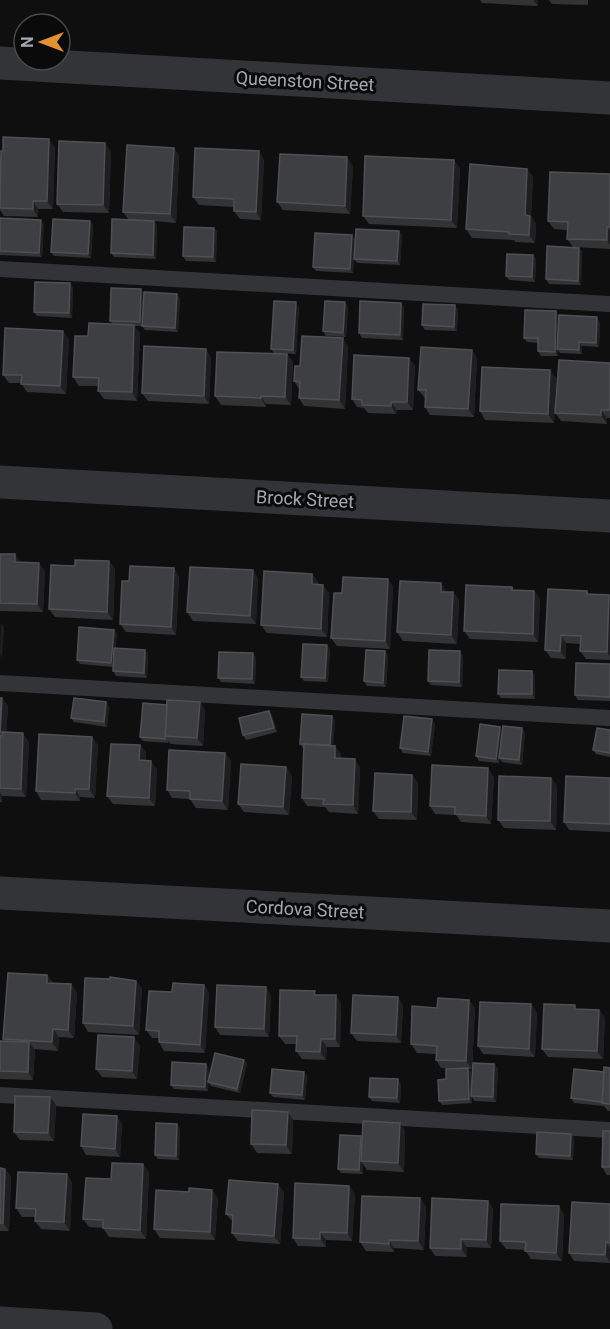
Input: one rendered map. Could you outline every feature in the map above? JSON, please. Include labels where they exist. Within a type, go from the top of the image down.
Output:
[{"type":"street","name":"Queenston Street","points":[[0,63],[610,98]]},
{"type":"street","name":"Brock Street","points":[[0,482],[610,516]]},
{"type":"street","name":"Cordova Street","points":[[0,892],[610,926]]},
{"type":"street","points":[[0,1323],[96,1329]]},
{"type":"lane","points":[[0,269],[610,304]]},
{"type":"lane","points":[[0,683],[610,718]]},
{"type":"lane","points":[[0,1095],[610,1130]]},
{"type":"building","points":[[3,137],[49,139],[47,201],[33,201],[33,209],[0,208]]},
{"type":"building","points":[[59,141],[105,143],[103,205],[57,204]]},
{"type":"building","points":[[127,145],[174,148],[170,214],[123,212]]},
{"type":"building","points":[[195,148],[259,151],[256,212],[234,211],[234,199],[193,197]]},
{"type":"building","points":[[280,154],[347,157],[345,206],[277,202]]},
{"type":"building","points":[[365,156],[454,160],[451,220],[363,216]]},
{"type":"building","points":[[470,164],[527,169],[525,215],[530,216],[529,235],[466,229]]},
{"type":"building","points":[[550,172],[610,174],[610,227],[607,227],[607,240],[567,239],[568,222],[548,221]]},
{"type":"building","points":[[0,218],[41,220],[39,253],[0,251]]},
{"type":"building","points":[[53,219],[90,221],[88,254],[51,252]]},
{"type":"building","points":[[112,219],[154,221],[153,255],[111,253]]},
{"type":"building","points":[[184,227],[214,228],[213,257],[183,256]]},
{"type":"building","points":[[356,229],[399,231],[397,261],[354,259]]},
{"type":"building","points":[[315,233],[352,235],[350,269],[313,267]]},
{"type":"building","points":[[547,246],[579,248],[578,281],[546,279]]},
{"type":"building","points":[[507,254],[533,255],[532,277],[506,276]]},
{"type":"building","points":[[35,282],[70,283],[69,313],[34,312]]},
{"type":"building","points":[[111,288],[141,289],[140,322],[110,321]]},
{"type":"building","points":[[144,292],[177,294],[175,328],[142,326]]},
{"type":"building","points":[[274,301],[296,302],[293,350],[271,349]]},
{"type":"building","points":[[325,301],[345,302],[343,333],[323,331]]},
{"type":"building","points":[[360,301],[401,303],[400,335],[359,333]]},
{"type":"building","points":[[423,304],[455,305],[454,327],[422,325]]},
{"type":"building","points":[[525,310],[556,311],[555,352],[538,351],[538,338],[524,338]]},
{"type":"building","points":[[559,315],[597,317],[596,343],[579,342],[579,350],[557,349]]},
{"type":"building","points":[[89,323],[134,325],[132,392],[98,391],[99,378],[73,377],[75,336],[88,336]]},
{"type":"building","points":[[5,328],[63,331],[60,386],[21,384],[22,375],[3,375]]},
{"type":"building","points":[[302,336],[343,338],[339,400],[299,398],[300,382],[294,381],[295,366],[300,366]]},
{"type":"building","points":[[144,346],[206,349],[204,396],[142,393]]},
{"type":"building","points":[[421,347],[472,350],[468,409],[425,407],[426,390],[418,390]]},
{"type":"building","points":[[217,352],[287,354],[285,397],[215,396]]},
{"type":"building","points":[[354,355],[409,358],[407,402],[391,402],[391,406],[362,405],[362,400],[352,399]]},
{"type":"building","points":[[559,360],[610,363],[610,410],[601,410],[601,415],[555,413]]},
{"type":"building","points":[[482,367],[550,370],[548,414],[480,411]]},
{"type":"building","points":[[0,554],[15,554],[15,562],[39,563],[37,604],[0,603]]},
{"type":"building","points":[[75,560],[109,561],[107,612],[49,609],[51,565],[75,566]]},
{"type":"building","points":[[130,566],[174,568],[171,627],[120,624],[122,581],[129,581]]},
{"type":"building","points":[[190,567],[253,570],[250,616],[187,612]]},
{"type":"building","points":[[264,571],[312,574],[312,584],[323,585],[321,629],[261,625]]},
{"type":"building","points":[[343,577],[388,579],[385,641],[331,638],[334,593],[342,593]]},
{"type":"building","points":[[400,581],[441,583],[441,592],[453,592],[451,635],[397,632]]},
{"type":"building","points":[[466,585],[512,587],[512,590],[534,591],[533,634],[464,631]]},
{"type":"building","points":[[548,589],[587,591],[587,594],[609,595],[607,652],[580,651],[581,636],[561,635],[560,651],[545,650]]},
{"type":"building","points":[[79,627],[114,630],[111,663],[77,660]]},
{"type":"building","points":[[303,644],[327,645],[325,678],[301,677]]},
{"type":"building","points":[[114,648],[145,650],[144,673],[113,671]]},
{"type":"building","points":[[366,650],[385,651],[383,683],[364,681]]},
{"type":"building","points":[[429,650],[460,651],[459,682],[428,681]]},
{"type":"building","points":[[219,652],[253,653],[252,679],[218,678]]},
{"type":"building","points":[[576,663],[610,664],[610,697],[575,695]]},
{"type":"building","points":[[499,670],[532,671],[532,694],[498,694]]},
{"type":"building","points":[[0,698],[2,698],[0,734]]},
{"type":"building","points":[[74,698],[106,702],[104,722],[71,718]]},
{"type":"building","points":[[167,700],[200,702],[197,738],[165,736]]},
{"type":"building","points":[[143,703],[167,705],[165,739],[140,737]]},
{"type":"building","points":[[269,711],[274,728],[243,735],[239,718]]},
{"type":"building","points":[[302,714],[332,716],[330,745],[300,744]]},
{"type":"building","points":[[404,716],[432,719],[428,752],[400,748]]},
{"type":"building","points":[[480,724],[500,727],[496,759],[476,756]]},
{"type":"building","points":[[503,726],[522,728],[519,760],[499,758]]},
{"type":"building","points":[[597,728],[610,730],[610,753],[593,750]]},
{"type":"building","points":[[2,732],[23,733],[21,789],[0,788],[0,736]]},
{"type":"building","points":[[39,734],[92,737],[89,789],[75,789],[75,793],[36,791]]},
{"type":"building","points":[[111,744],[140,745],[139,760],[151,761],[149,798],[107,796]]},
{"type":"building","points":[[304,744],[335,746],[335,758],[355,759],[353,805],[323,804],[324,799],[302,798]]},
{"type":"building","points":[[169,750],[225,753],[222,801],[190,799],[190,791],[167,790]]},
{"type":"building","points":[[241,764],[286,767],[283,807],[238,804]]},
{"type":"building","points":[[432,765],[488,768],[486,816],[455,814],[455,807],[430,806]]},
{"type":"building","points":[[375,773],[412,775],[411,812],[373,811]]},
{"type":"building","points":[[499,776],[551,778],[550,821],[498,820]]},
{"type":"building","points":[[566,776],[610,778],[610,824],[564,822]]},
{"type":"building","points":[[8,973],[47,975],[47,983],[71,984],[68,1030],[53,1029],[52,1042],[3,1039]]},
{"type":"building","points":[[110,977],[136,981],[133,1026],[83,1023],[85,978],[110,979]]},
{"type":"building","points":[[173,983],[204,985],[200,1045],[159,1042],[159,1031],[146,1030],[149,991],[172,992]]},
{"type":"building","points":[[217,985],[266,987],[264,1029],[215,1027]]},
{"type":"building","points":[[280,990],[315,991],[314,995],[336,995],[335,1039],[321,1039],[320,1052],[296,1051],[297,1036],[279,1036]]},
{"type":"building","points":[[353,995],[398,997],[396,1035],[351,1033]]},
{"type":"building","points":[[438,998],[469,1000],[466,1061],[436,1060],[437,1046],[411,1044],[412,1006],[437,1008]]},
{"type":"building","points":[[480,1002],[531,1004],[529,1049],[478,1046]]},
{"type":"building","points":[[544,1004],[575,1005],[575,1009],[599,1010],[597,1051],[542,1049]]},
{"type":"building","points":[[98,1035],[134,1037],[132,1071],[96,1069]]},
{"type":"building","points":[[0,1041],[29,1042],[28,1072],[0,1071]]},
{"type":"building","points":[[215,1053],[244,1060],[237,1089],[208,1082]]},
{"type":"building","points":[[172,1062],[206,1064],[205,1087],[171,1085]]},
{"type":"building","points":[[473,1063],[494,1064],[493,1097],[471,1096]]},
{"type":"building","points":[[604,1067],[610,1068],[610,1104],[602,1103]]},
{"type":"building","points":[[468,1068],[469,1099],[439,1101],[438,1080],[446,1079],[446,1069]]},
{"type":"building","points":[[272,1069],[304,1072],[302,1095],[270,1093]]},
{"type":"building","points":[[574,1069],[604,1072],[602,1102],[571,1098]]},
{"type":"building","points":[[370,1078],[398,1079],[397,1098],[369,1097]]},
{"type":"building","points":[[15,1096],[50,1097],[48,1133],[14,1132]]},
{"type":"building","points":[[252,1110],[288,1112],[286,1145],[251,1144]]},
{"type":"building","points":[[83,1114],[117,1116],[115,1149],[81,1146]]},
{"type":"building","points":[[363,1121],[400,1123],[398,1163],[361,1161]]},
{"type":"building","points":[[156,1123],[177,1124],[176,1156],[155,1155]]},
{"type":"building","points":[[603,1131],[610,1131],[610,1167],[602,1167]]},
{"type":"building","points":[[537,1132],[571,1134],[570,1156],[536,1154]]},
{"type":"building","points":[[340,1135],[361,1136],[359,1170],[338,1169]]},
{"type":"building","points":[[112,1163],[143,1164],[140,1230],[103,1228],[103,1220],[83,1219],[86,1178],[111,1179]]},
{"type":"building","points":[[0,1168],[5,1169],[3,1223],[0,1223]]},
{"type":"building","points":[[18,1172],[67,1174],[64,1222],[35,1221],[36,1209],[16,1208]]},
{"type":"building","points":[[229,1180],[278,1184],[274,1236],[232,1233],[233,1215],[226,1214]]},
{"type":"building","points":[[295,1183],[349,1186],[347,1233],[320,1232],[320,1239],[293,1238]]},
{"type":"building","points":[[189,1188],[212,1190],[210,1232],[154,1229],[156,1190],[189,1192]]},
{"type":"building","points":[[362,1196],[420,1198],[418,1241],[389,1240],[389,1244],[360,1242]]},
{"type":"building","points":[[432,1198],[488,1201],[486,1240],[461,1239],[461,1249],[430,1248]]},
{"type":"building","points":[[572,1202],[610,1204],[610,1243],[606,1242],[605,1255],[569,1253]]},
{"type":"building","points":[[501,1204],[559,1206],[556,1253],[525,1251],[526,1242],[500,1241]]}]
